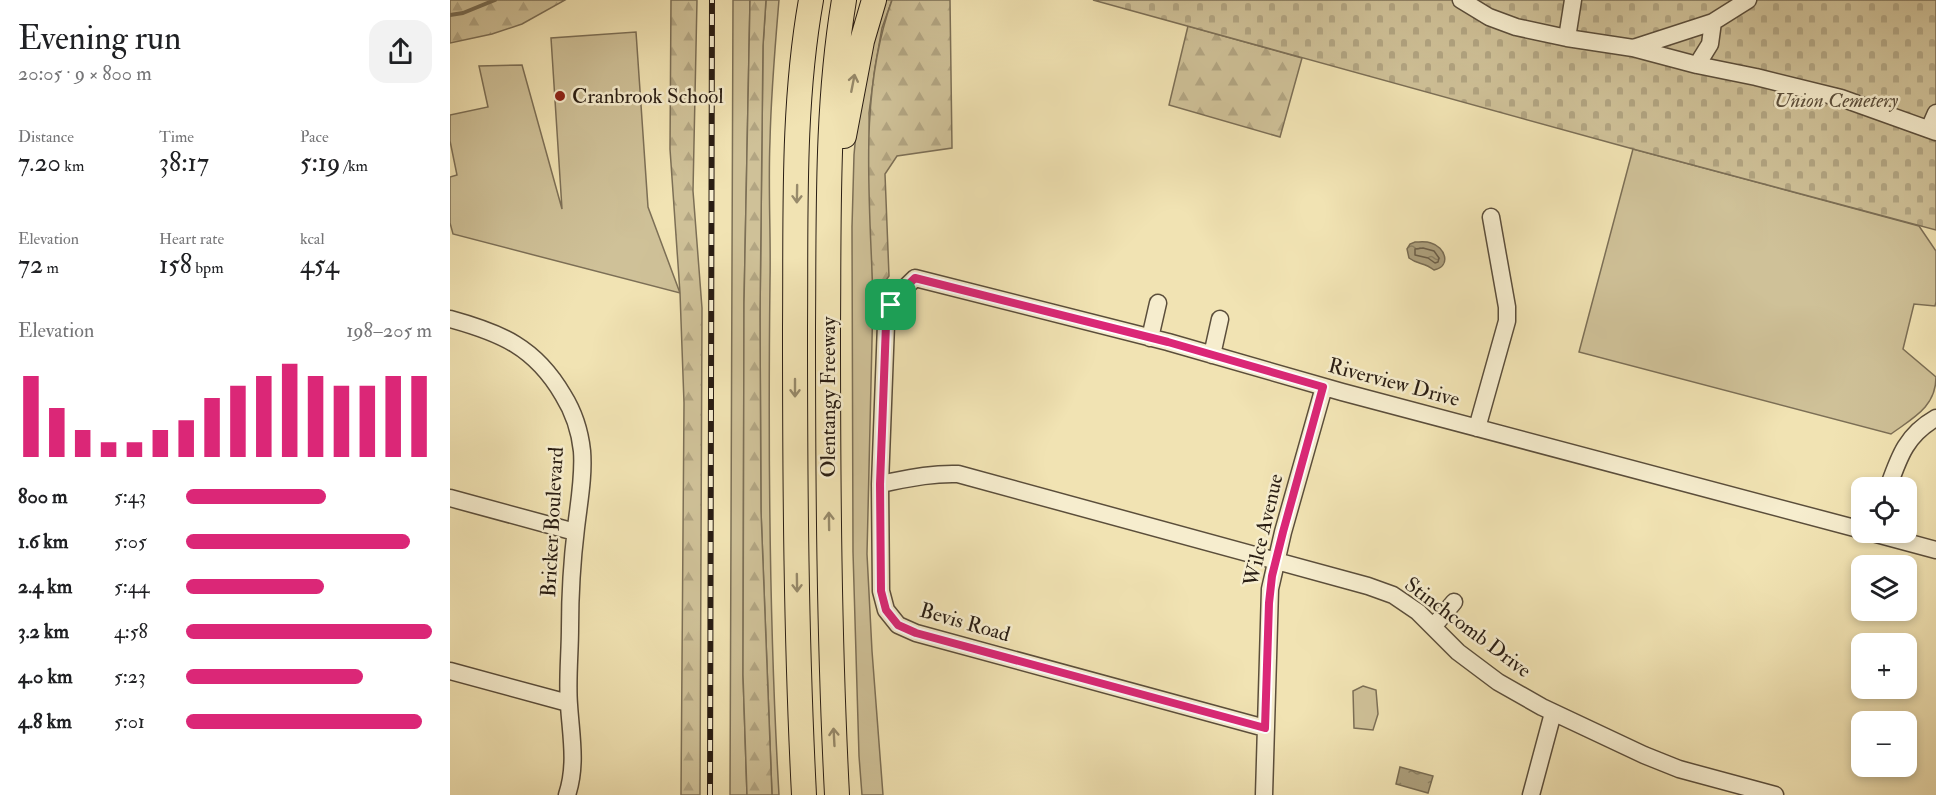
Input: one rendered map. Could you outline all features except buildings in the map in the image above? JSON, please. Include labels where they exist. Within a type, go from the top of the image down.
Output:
[{"type":"highway","points":[[797,0],[793,33],[797,135]]},
{"type":"highway","name":"Olentangy Freeway","points":[[804,795],[799,687],[795,471],[797,135],[805,34],[811,0]]},
{"type":"highway","name":"Olentangy Freeway","points":[[837,795],[832,686],[828,483],[830,137],[838,38],[844,0]]},
{"type":"highway","points":[[829,266],[846,126],[862,41],[874,0]]},
{"type":"street","points":[[1461,0],[1488,17],[1516,27],[1567,38],[1633,48],[1841,98],[1932,130],[1936,113]]},
{"type":"street","points":[[1567,38],[1573,0]]},
{"type":"street","points":[[1633,48],[1713,22],[1748,0]]},
{"type":"street","points":[[1697,65],[1710,44],[1713,22]]},
{"type":"street","points":[[1477,428],[1507,321],[1507,307],[1491,217]]},
{"type":"street","name":"Riverview Drive","points":[[915,278],[1150,338],[1323,387],[1851,527]]},
{"type":"street","name":"Bevis Road","points":[[915,278],[891,305],[886,324],[880,484],[881,591],[886,610],[898,625],[916,633],[1265,728]]},
{"type":"street","points":[[1150,338],[1158,303]]},
{"type":"street","points":[[1212,355],[1220,319]]},
{"type":"street","name":"Bricker Boulevard","points":[[450,320],[499,335],[520,347],[540,363],[565,397],[577,427],[582,450],[582,476],[570,596],[568,703],[573,739],[573,764],[572,781],[567,795]]},
{"type":"street","name":"Wilce Avenue","points":[[1264,795],[1270,596],[1276,561],[1323,387]]},
{"type":"street","points":[[1892,477],[1906,444],[1917,430],[1936,418]]},
{"type":"street","name":"Stinchcomb Drive","points":[[880,484],[920,475],[958,474],[1368,586],[1393,595],[1418,612],[1458,652],[1498,682],[1553,713],[1679,769],[1775,795]]},
{"type":"street","points":[[450,498],[575,532]]},
{"type":"street","name":"Riverview Drive","points":[[1910,543],[1936,550]]},
{"type":"street","points":[[1433,627],[1454,602]]},
{"type":"street","points":[[450,671],[568,703]]},
{"type":"street","points":[[1531,795],[1553,713]]},
{"type":"green space","points":[[450,0],[565,0],[522,24],[492,34],[450,43]]},
{"type":"green space","points":[[671,0],[697,0],[693,191],[702,308],[700,795],[681,795],[684,403],[680,293],[670,149]]},
{"type":"green space","points":[[733,0],[750,0],[744,303],[743,675],[747,795],[730,795]]},
{"type":"green space","points":[[750,0],[766,0],[763,46],[760,317],[761,511],[772,795],[747,795],[743,675],[744,303]]},
{"type":"green space","points":[[766,0],[779,0],[769,158],[769,410],[771,603],[779,795],[772,795],[761,511],[760,317],[763,46]]},
{"type":"green space","points":[[885,0],[892,0],[882,28],[869,113],[873,298],[867,554],[883,795],[862,795],[853,552],[852,227],[854,155],[865,71]]},
{"type":"green space","points":[[892,0],[950,0],[952,148],[897,156],[885,174],[889,276],[873,298],[869,185],[870,110],[881,36]]},
{"type":"green space","name":"Union Cemetery","points":[[1093,0],[1936,0],[1936,230],[1633,149]]},
{"type":"green space","points":[[1188,26],[1302,58],[1280,137],[1169,105]]},
{"type":"green space","name":"Cranbrook School","points":[[636,32],[648,207],[680,293],[453,234],[450,223],[450,177],[457,175],[450,141],[450,115],[488,107],[479,66],[522,65],[562,209],[551,38]]},
{"type":"green space","points":[[1633,149],[1919,226],[1936,251],[1936,302],[1935,306],[1914,304],[1903,349],[1936,377],[1932,396],[1922,411],[1891,434],[1579,352]]},
{"type":"green space","points":[[1363,686],[1376,690],[1378,714],[1373,730],[1354,728],[1353,691]]},
{"type":"water","points":[[1415,242],[1429,242],[1440,248],[1445,261],[1443,265],[1434,270],[1409,258],[1407,249]]},
{"type":"water","points":[[1400,767],[1433,776],[1428,793],[1396,784]]},
{"type":"waterway","points":[[450,15],[463,13],[495,0]]},
{"type":"railway","points":[[710,795],[712,0]]},
{"type":"place","name":"Cranbrook School","points":[[560,96]]},
{"type":"route","points":[[915,278],[1168,342],[1323,387],[1272,576],[1265,728],[916,633],[898,625],[886,610],[881,591],[880,449],[886,324],[891,305],[915,278]]}]
